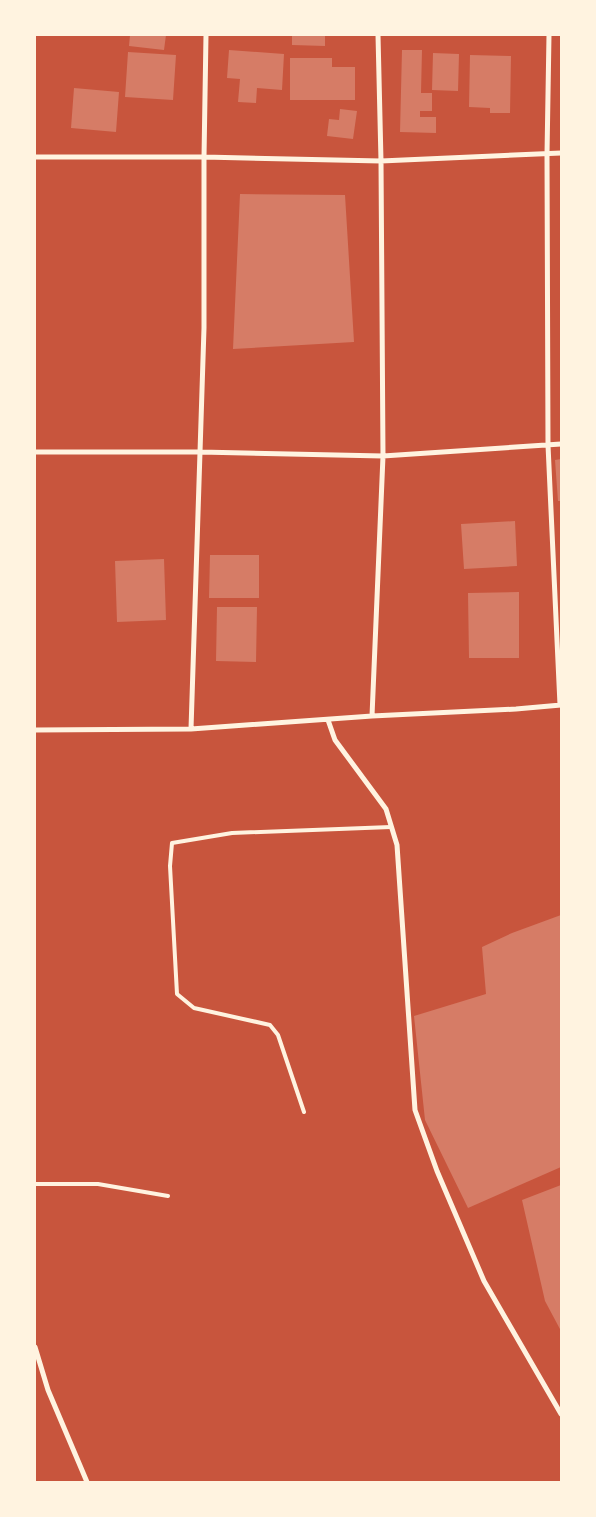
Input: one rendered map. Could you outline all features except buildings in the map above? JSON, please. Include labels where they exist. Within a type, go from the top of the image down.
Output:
[{"type":"street","points":[[191,728],[204,328],[206,35]]},
{"type":"street","points":[[372,716],[383,456],[381,161],[378,35]]},
{"type":"street","points":[[35,730],[191,728],[560,705],[548,445],[547,154],[549,35]]},
{"type":"street","points":[[35,157],[204,157],[381,161],[561,153]]},
{"type":"street","points":[[35,452],[200,452],[383,456],[561,444]]},
{"type":"street","points":[[328,720],[335,740],[386,809],[397,845],[415,1110],[437,1171],[484,1280],[561,1414]]},
{"type":"street","points":[[35,1347],[48,1390],[87,1482]]},
{"type":"lane","points":[[304,1112],[278,1035],[270,1025],[194,1008],[177,994],[170,866],[172,843],[232,833],[391,827]]},
{"type":"lane","points":[[35,1184],[98,1184],[168,1196]]}]
